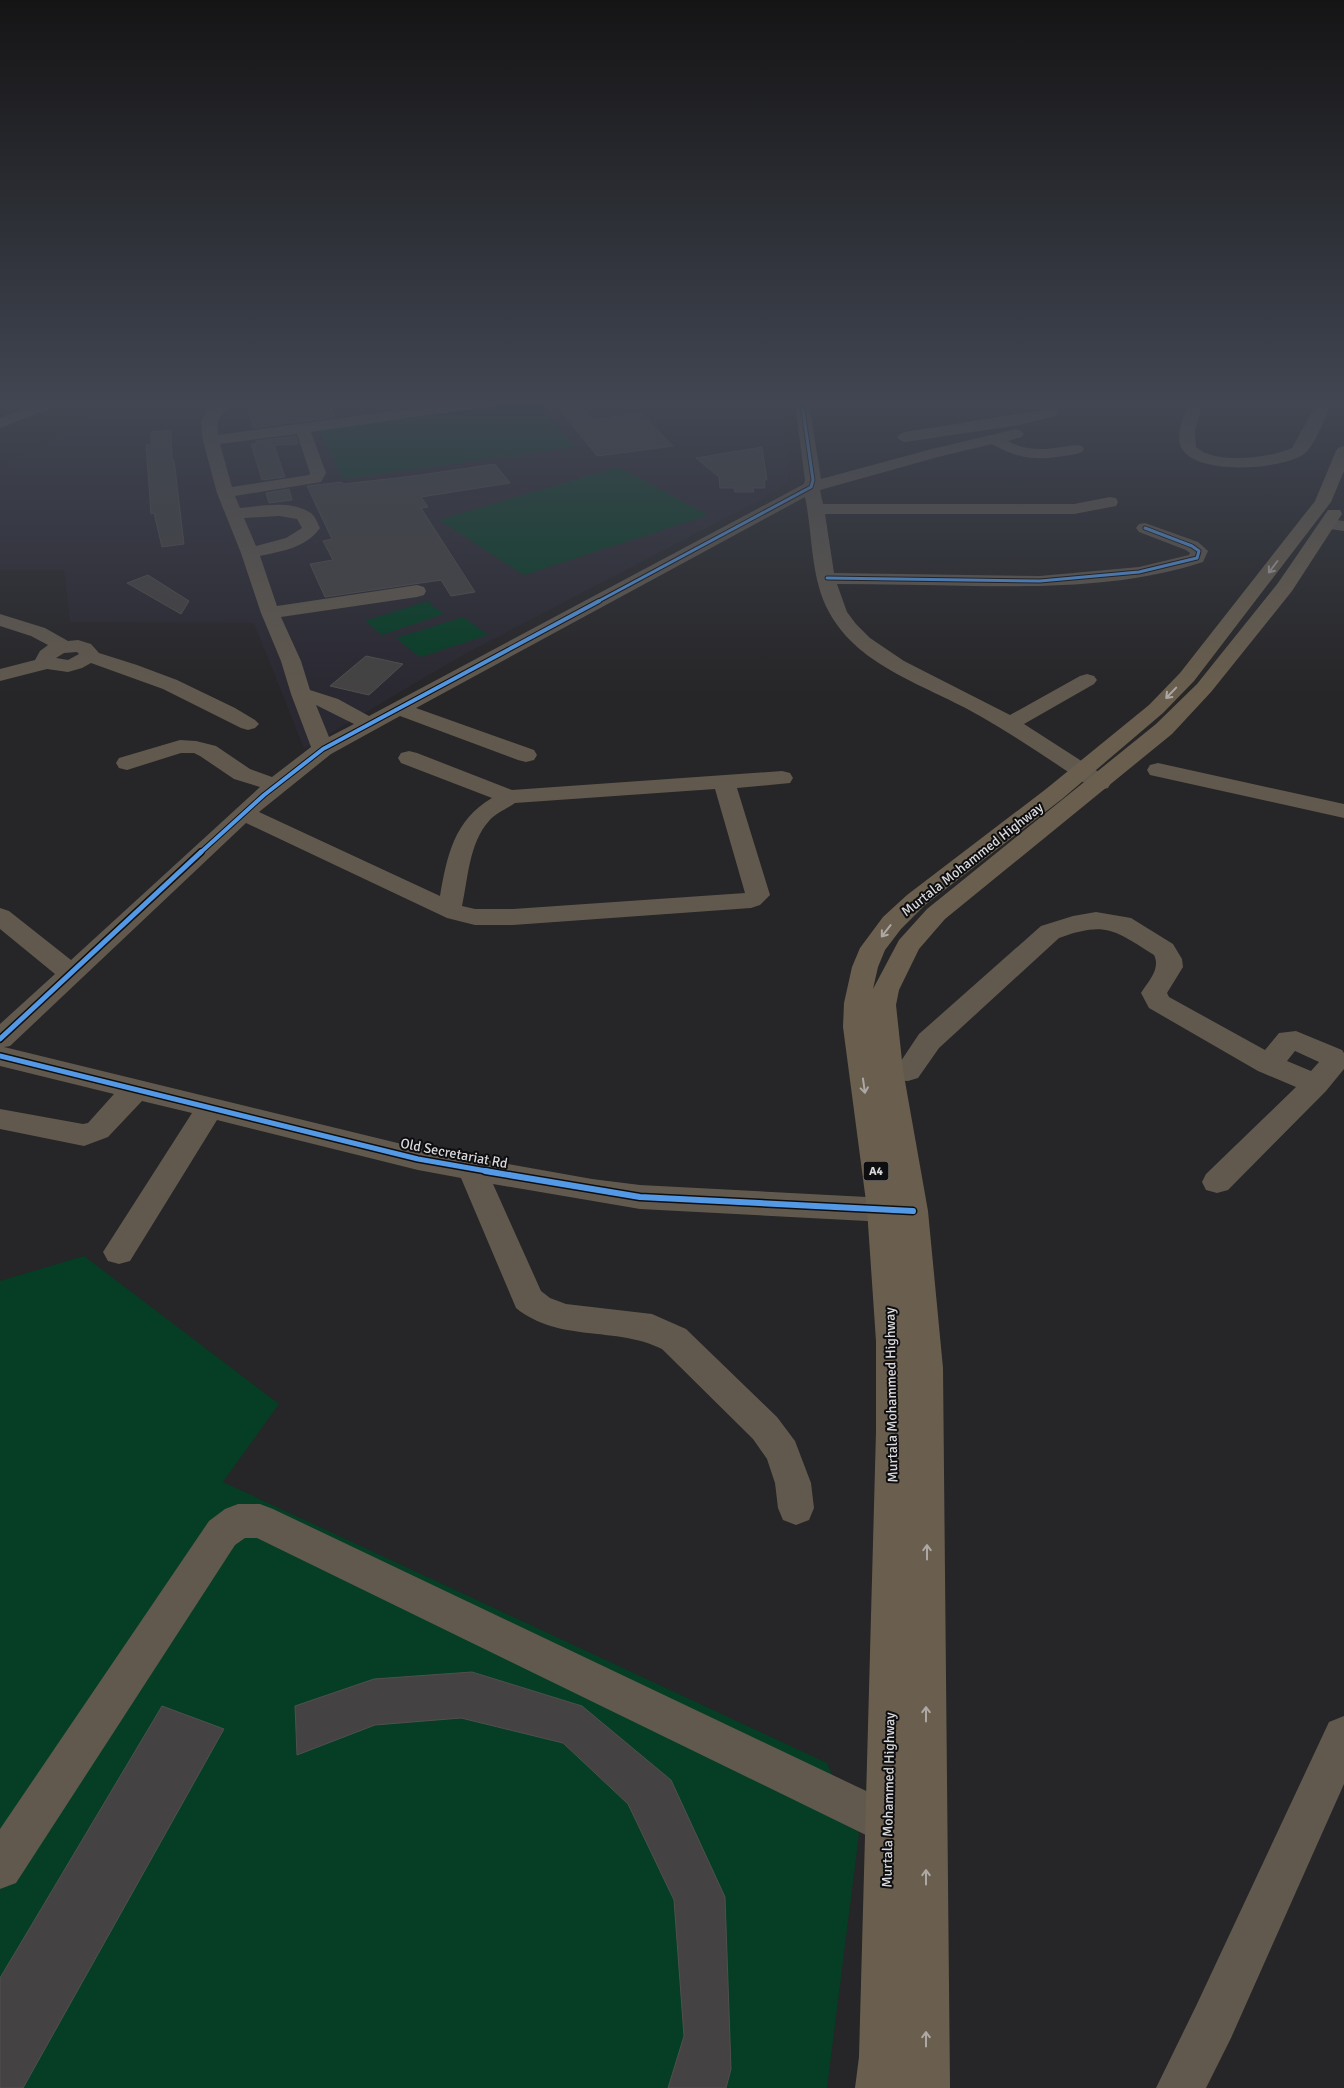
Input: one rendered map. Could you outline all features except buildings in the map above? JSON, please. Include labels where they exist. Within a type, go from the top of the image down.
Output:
[{"type":"highway","name":"Murtala Mohammed Highway","points":[[926,2088],[926,1368],[912,1211],[889,1070],[883,1005],[886,990],[908,946],[936,914],[1091,777],[1187,676],[1324,500]]},
{"type":"highway","name":"Murtala Mohammed Highway","points":[[879,2088],[883,2057],[894,1432],[893,1341],[882,1209],[857,1027],[857,1004],[865,967],[873,948],[892,923],[916,900],[1091,777],[1164,729],[1204,688],[1336,525],[1343,500]]},
{"type":"street","points":[[227,500],[250,553],[270,613],[291,661],[301,694],[324,749]]},
{"type":"street","points":[[0,1039],[72,974],[242,813],[275,785],[324,749],[787,500]]},
{"type":"street","points":[[815,500],[821,557],[838,611],[847,627],[866,645],[905,668],[972,702],[1091,777]]},
{"type":"street","points":[[817,509],[1074,509],[1110,502]]},
{"type":"street","points":[[233,514],[291,512],[302,514],[308,519],[311,528],[308,535],[297,540],[250,553]]},
{"type":"street","points":[[827,578],[1071,580],[1162,568],[1197,558],[1199,551],[1192,546],[1145,528]]},
{"type":"street","points":[[270,613],[416,591]]},
{"type":"street","points":[[0,620],[43,634],[65,647]]},
{"type":"street","points":[[47,663],[45,657],[48,654],[65,647],[84,648],[88,656]]},
{"type":"street","points":[[0,675],[47,663],[65,666],[79,662],[88,656]]},
{"type":"street","points":[[88,656],[142,672],[172,684],[204,699],[248,724]]},
{"type":"street","points":[[1008,725],[1087,680]]},
{"type":"street","points":[[301,694],[331,703],[369,724]]},
{"type":"street","points":[[398,708],[448,728],[526,755]]},
{"type":"street","points":[[127,763],[180,746],[196,747],[208,752],[242,774],[275,785]]},
{"type":"street","points":[[409,758],[510,797],[725,784],[782,778]]},
{"type":"street","points":[[1158,770],[1344,811]]},
{"type":"street","points":[[242,813],[449,910],[475,917],[513,917],[751,900],[756,898],[758,895],[725,784]]},
{"type":"street","points":[[449,910],[463,846],[473,826],[482,815],[510,797]]},
{"type":"street","points":[[0,916],[72,974]]},
{"type":"street","points":[[889,1070],[908,1071],[914,1066],[934,1036],[1050,932],[1073,924],[1096,920],[1122,924],[1164,950],[1170,959],[1170,967],[1154,993],[1158,1002],[1268,1064],[1286,1042],[1296,1040],[1332,1056],[1336,1061],[1316,1084],[1217,1182]]},
{"type":"street","name":"Old Secretariat Rd","points":[[0,1056],[418,1159],[472,1169],[640,1197],[912,1211]]},
{"type":"street","points":[[0,1119],[84,1135],[92,1134],[135,1090]]},
{"type":"street","points":[[119,1252],[210,1108]]},
{"type":"street","points":[[472,1169],[528,1299],[538,1307],[564,1317],[652,1328],[674,1339],[765,1428],[782,1452],[793,1483],[796,1508]]},
{"type":"street","points":[[0,1867],[222,1534],[238,1521],[260,1521],[887,1823]]},
{"type":"street","points":[[1180,2088],[1214,2021],[1344,1737]]},
{"type":"shaded area","points":[[0,500],[759,500],[461,656],[304,749],[254,623],[70,622],[64,570],[0,570]]},
{"type":"green space","points":[[505,500],[681,500],[708,515],[524,575],[439,520]]},
{"type":"green space","points":[[427,601],[444,614],[382,635],[365,621]]},
{"type":"green space","points":[[463,617],[488,635],[420,657],[396,638]]},
{"type":"green space","points":[[84,1256],[279,1404],[223,1482],[827,1763],[859,1834],[827,2088],[0,2088],[0,1281]]},
{"type":"cycle path","points":[[0,1039],[245,812],[283,779],[323,749],[786,500]]},
{"type":"cycle path","points":[[827,578],[1040,581],[1139,572],[1159,569],[1197,558],[1199,551],[1192,546],[1145,528]]},
{"type":"cycle path","points":[[0,1056],[418,1159],[592,1190],[640,1197],[913,1211]]}]
